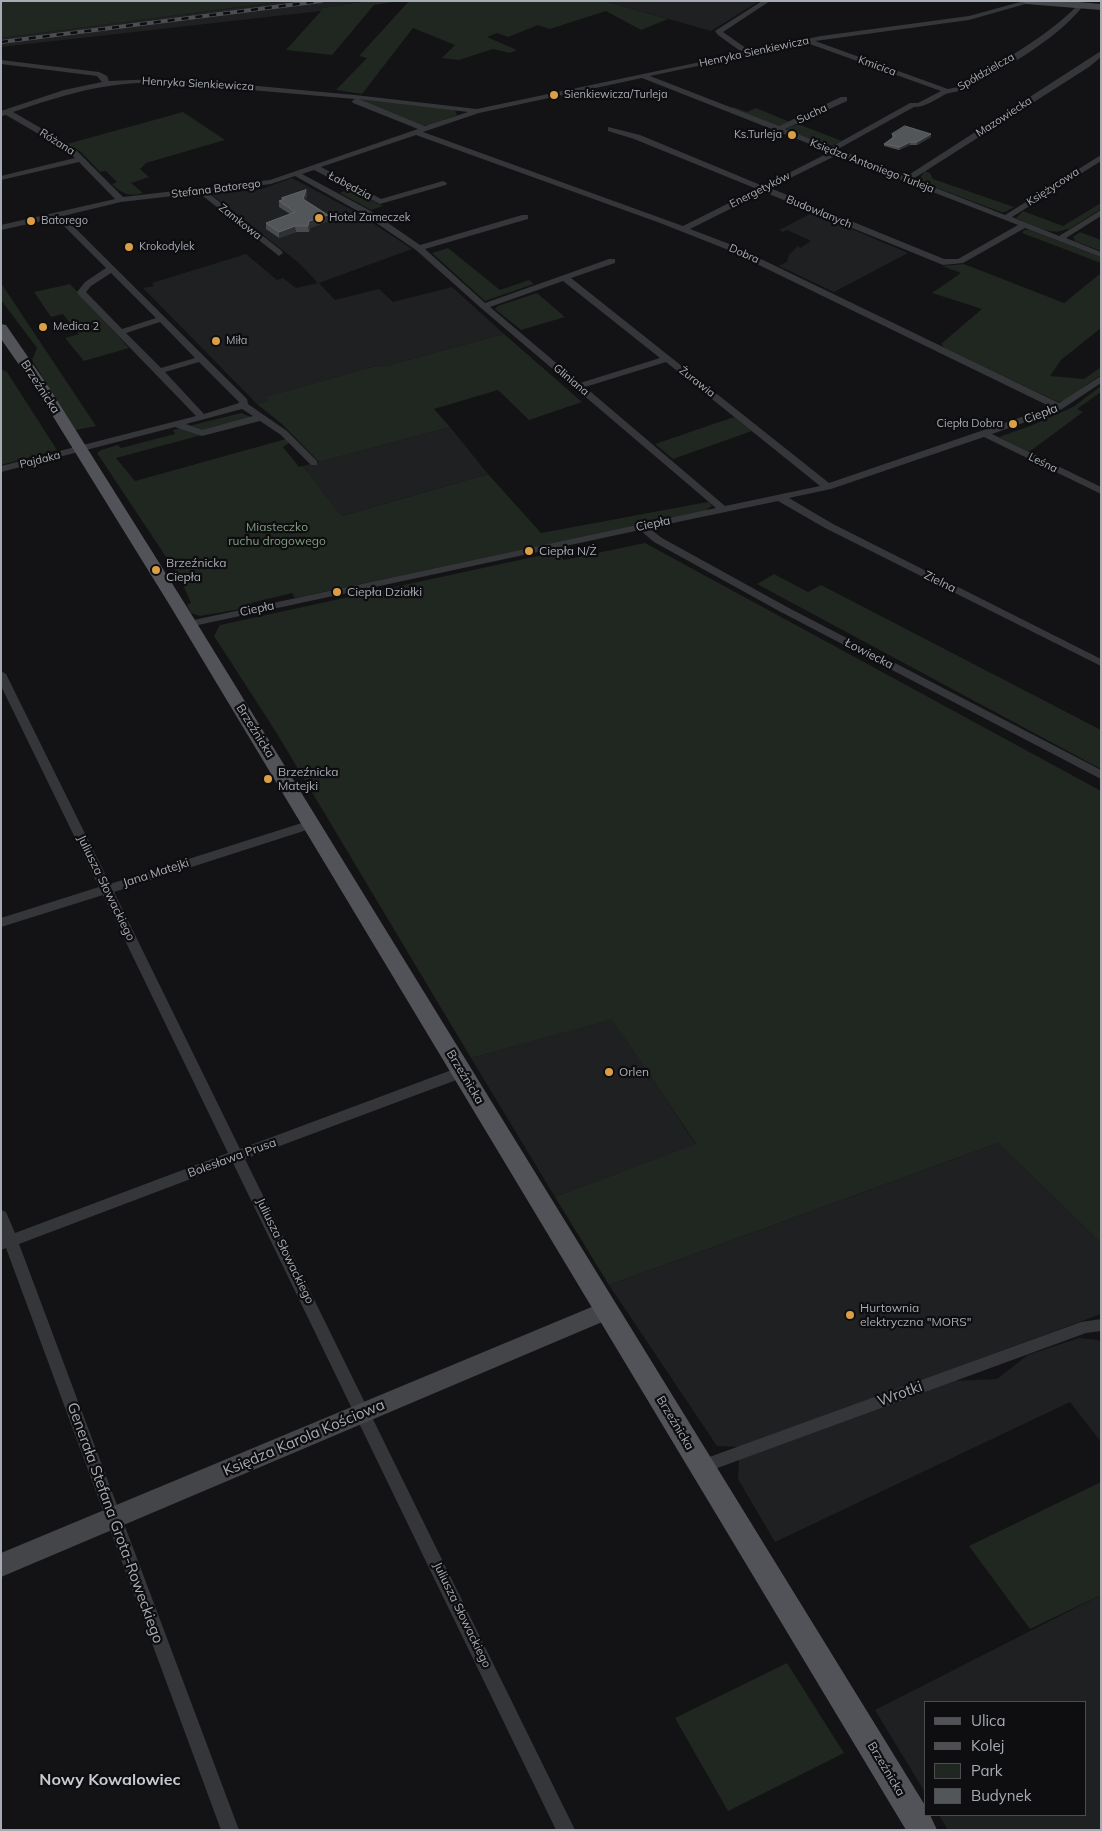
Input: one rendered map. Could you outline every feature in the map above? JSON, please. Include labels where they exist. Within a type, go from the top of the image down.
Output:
[{"type":"main road","name":"Brzeźnicka","points":[[1,328],[43,389],[312,824],[923,1830]]},
{"type":"street","points":[[748,53],[720,34],[719,31],[767,1]]},
{"type":"street","points":[[1026,1],[1101,7]]},
{"type":"street","name":"Henryka Sienkiewicza","points":[[339,94],[425,129],[477,111],[748,53],[808,41],[958,20],[1033,2]]},
{"type":"street","name":"Spółdzielcza","points":[[833,151],[913,105],[919,105],[947,90],[960,89],[1020,53],[1068,19],[1080,6]]},
{"type":"street","name":"Kmicica","points":[[808,41],[947,90]]},
{"type":"street","name":"Mazowiecka","points":[[906,180],[1086,65],[1101,53]]},
{"type":"street","points":[[1,62],[99,74],[106,83]]},
{"type":"street","name":"Księdza Antoniego Turleja","points":[[643,76],[1101,255]]},
{"type":"street","name":"Henryka Sienkiewicza","points":[[106,83],[155,80],[339,94],[477,111]]},
{"type":"street","name":"Różana","points":[[4,113],[57,94],[106,83]]},
{"type":"street","name":"Sucha","points":[[779,130],[844,99]]},
{"type":"street","name":"Różana","points":[[4,113],[69,148],[121,200]]},
{"type":"street","name":"Budowlanych","points":[[610,128],[936,260],[949,263],[960,261],[1024,225]]},
{"type":"street","name":"Stefana Batorego","points":[[1,228],[121,200],[258,185],[296,174],[425,129]]},
{"type":"street","name":"Dobra","points":[[416,132],[683,229],[776,269],[1059,407]]},
{"type":"street","name":"Energetyków","points":[[683,229],[833,151]]},
{"type":"street","points":[[1,178],[82,159]]},
{"type":"street","name":"Księżycowa","points":[[1005,218],[1098,160]]},
{"type":"street","name":"Łabędzia","points":[[315,167],[380,202],[443,183]]},
{"type":"street","name":"Gliniana","points":[[296,174],[366,212],[419,248],[484,306],[724,510]]},
{"type":"street","name":"Zamkowa","points":[[201,191],[279,253]]},
{"type":"street","points":[[1059,239],[1101,212]]},
{"type":"street","points":[[58,215],[244,401],[243,405]]},
{"type":"street","points":[[419,248],[525,217]]},
{"type":"street","points":[[484,306],[612,261]]},
{"type":"street","points":[[112,268],[81,291],[203,418]]},
{"type":"street","name":"Żurawia","points":[[565,278],[828,487]]},
{"type":"street","points":[[120,332],[162,319]]},
{"type":"street","points":[[159,371],[201,359]]},
{"type":"street","points":[[579,386],[667,359]]},
{"type":"street","name":"Ciepła","points":[[189,624],[828,487],[1059,407],[1101,379]]},
{"type":"street","points":[[243,405],[284,432],[314,464]]},
{"type":"street","points":[[79,449],[203,418],[236,409],[243,405]]},
{"type":"street","points":[[176,424],[202,433],[262,418]]},
{"type":"street","name":"Leśna","points":[[985,434],[1101,491]]},
{"type":"street","name":"Pajdaka","points":[[1,469],[79,449]]},
{"type":"street","name":"Zielna","points":[[781,498],[836,530],[1101,663]]},
{"type":"street","name":"Łowiecka","points":[[643,526],[646,532],[658,540],[783,609],[1101,774]]},
{"type":"street","name":"Juliusza Słowackiego","points":[[1,674],[566,1830]]},
{"type":"street","name":"Jana Matejki","points":[[1,923],[312,824]]},
{"type":"street","name":"Bolesława Prusa","points":[[6,1242],[462,1072]]},
{"type":"street","name":"Generała Stefana Grota-Roweckiego","points":[[1,1216],[6,1242],[114,1518],[230,1830]]},
{"type":"street","name":"Księdza Karola Kościowa","points":[[1,1565],[606,1310]]},
{"type":"street","name":"Wrotki","points":[[701,1466],[1086,1327],[1101,1325]]},
{"type":"shaded area","points":[[285,1],[368,1],[322,8],[321,11],[1,47],[1,38]]},
{"type":"shaded area","points":[[605,1],[759,1],[711,31]]},
{"type":"shaded area","points":[[292,178],[356,212],[412,249],[319,283],[335,300],[379,289],[393,302],[452,287],[504,334],[389,365],[372,367],[266,397],[268,401],[257,404],[143,288],[154,286],[152,283],[246,254],[277,280],[283,278],[296,288],[318,283],[299,263],[211,194],[262,189]]},
{"type":"shaded area","points":[[812,213],[908,253],[834,292],[779,266],[787,262],[789,255],[798,246],[800,248],[811,241],[787,230],[783,232],[779,230]]},
{"type":"shaded area","points":[[450,427],[488,474],[342,516],[303,466]]},
{"type":"shaded area","points":[[612,1018],[696,1145],[555,1197],[471,1058]]},
{"type":"shaded area","points":[[998,1143],[1101,1243],[1101,1314],[742,1447],[717,1446],[609,1285]]},
{"type":"shaded area","points":[[1079,1338],[1098,1340],[1101,1343],[1101,1442],[1070,1402],[775,1542],[738,1479],[739,1457],[953,1381],[997,1379],[1028,1355]]},
{"type":"shaded area","points":[[1101,1595],[1101,1830],[948,1830],[940,1816],[1087,1816],[1087,1701],[924,1701],[924,1791],[875,1710]]},
{"type":"green space","points":[[1,1],[285,1],[1,38]]},
{"type":"green space","points":[[368,1],[399,1],[374,5],[332,55],[286,50],[322,8]]},
{"type":"green space","points":[[409,1],[605,1],[668,19],[641,30],[606,11],[550,29],[538,25],[508,37],[497,33],[487,37],[517,50],[510,53],[493,49],[459,60],[442,58],[455,45],[413,28],[362,94],[336,90],[367,58],[359,56]]},
{"type":"green space","points":[[358,99],[455,110],[457,115],[430,125],[423,125]]},
{"type":"green space","points":[[731,108],[747,112],[756,108],[790,122],[778,126]]},
{"type":"green space","points":[[183,112],[225,140],[146,163],[140,169],[149,177],[131,183],[143,193],[130,195],[119,190],[112,184],[117,182],[106,171],[100,172],[81,152],[67,144]]},
{"type":"green space","points":[[798,124],[842,141],[831,146],[826,145],[787,130],[787,128]]},
{"type":"green space","points":[[925,171],[930,173],[933,179],[1014,207],[1001,212],[921,182],[919,179]]},
{"type":"green space","points":[[349,189],[383,206],[371,210],[340,193]]},
{"type":"green space","points":[[1101,203],[1101,209],[1069,229],[1060,231],[1041,229],[1016,218],[1023,211],[1063,226]]},
{"type":"green space","points":[[1024,230],[1030,230],[1101,257],[1101,263],[1022,233]]},
{"type":"green space","points":[[1080,232],[1101,240],[1101,251],[1075,241],[1073,237]]},
{"type":"green space","points":[[448,248],[500,290],[529,280],[534,284],[485,301],[432,253]]},
{"type":"green space","points":[[964,264],[1064,303],[1101,273],[1101,328],[1061,360],[1050,376],[1084,379],[1101,367],[1101,375],[1065,400],[1058,402],[945,348],[941,344],[982,309],[932,293],[961,273],[942,266]]},
{"type":"green space","points":[[1,283],[96,426],[75,430],[32,360],[37,348],[1,300]]},
{"type":"green space","points":[[70,284],[129,348],[84,361],[65,338],[79,334],[63,314],[51,317],[34,292]]},
{"type":"green space","points":[[537,293],[565,317],[521,330],[495,309],[498,306]]},
{"type":"green space","points":[[504,334],[582,402],[529,420],[498,390],[434,409],[450,427],[319,462],[283,425],[257,404],[268,401],[265,397],[372,367],[389,365]]},
{"type":"green space","points":[[1,369],[7,372],[57,450],[1,465]]},
{"type":"green space","points":[[1101,386],[1101,392],[1077,409],[1083,412],[1029,452],[999,437],[1073,407]]},
{"type":"green space","name":"Miasteczko ruchu drogowego","points":[[241,413],[258,420],[116,458],[135,481],[286,439],[289,443],[283,447],[299,467],[303,466],[342,516],[488,474],[541,533],[702,503],[709,502],[712,506],[705,511],[295,598],[292,593],[251,603],[252,607],[200,616],[191,613],[187,605],[191,603],[180,578],[97,453],[118,445],[121,448],[175,434],[173,430]]},
{"type":"green space","points":[[734,417],[752,431],[673,459],[655,444]]},
{"type":"green space","points":[[645,543],[1101,791],[1101,1243],[998,1143],[609,1285],[555,1197],[696,1144],[612,1019],[471,1058],[276,732],[214,636],[220,625],[556,552],[564,560]]},
{"type":"green space","points":[[774,574],[808,592],[821,585],[1101,730],[1101,769],[757,584]]},
{"type":"green space","points":[[1101,1482],[1101,1595],[1030,1629],[969,1546]]},
{"type":"green space","points":[[787,1663],[844,1753],[728,1811],[675,1718]]},
{"type":"building","points":[[905,126],[931,134],[917,142],[910,142],[900,147],[884,144],[895,136],[892,134]]},
{"type":"building","points":[[306,190],[303,199],[328,215],[309,221],[308,226],[295,226],[279,232],[266,223],[295,212],[279,201],[284,199],[282,198]]},
{"type":"railway","points":[[1,42],[321,1]]},
{"type":"place","name":"Sienkiewicza/Turleja","points":[[554,95]]},
{"type":"place","name":"Ks.Turleja","points":[[792,135]]},
{"type":"place","name":"Hotel Zameczek","points":[[319,218]]},
{"type":"place","name":"Batorego","points":[[31,221]]},
{"type":"place","name":"Krokodylek","points":[[129,247]]},
{"type":"place","name":"Medica 2","points":[[43,327]]},
{"type":"place","name":"Miła","points":[[216,341]]},
{"type":"place","name":"Ciepła Dobra","points":[[1013,424]]},
{"type":"place","name":"Ciepła N/Ż","points":[[529,551]]},
{"type":"place","name":"Brzeźnicka Ciepła","points":[[156,570]]},
{"type":"place","name":"Ciepła Działki","points":[[337,592]]},
{"type":"place","name":"Brzeźnicka Matejki","points":[[268,779]]},
{"type":"place","name":"Orlen","points":[[609,1072]]},
{"type":"place","name":"Hurtownia elektryczna \"MORS\"","points":[[850,1315]]},
{"type":"district","name":"Nowy Kowalowiec","points":[[110,1780]]}]
